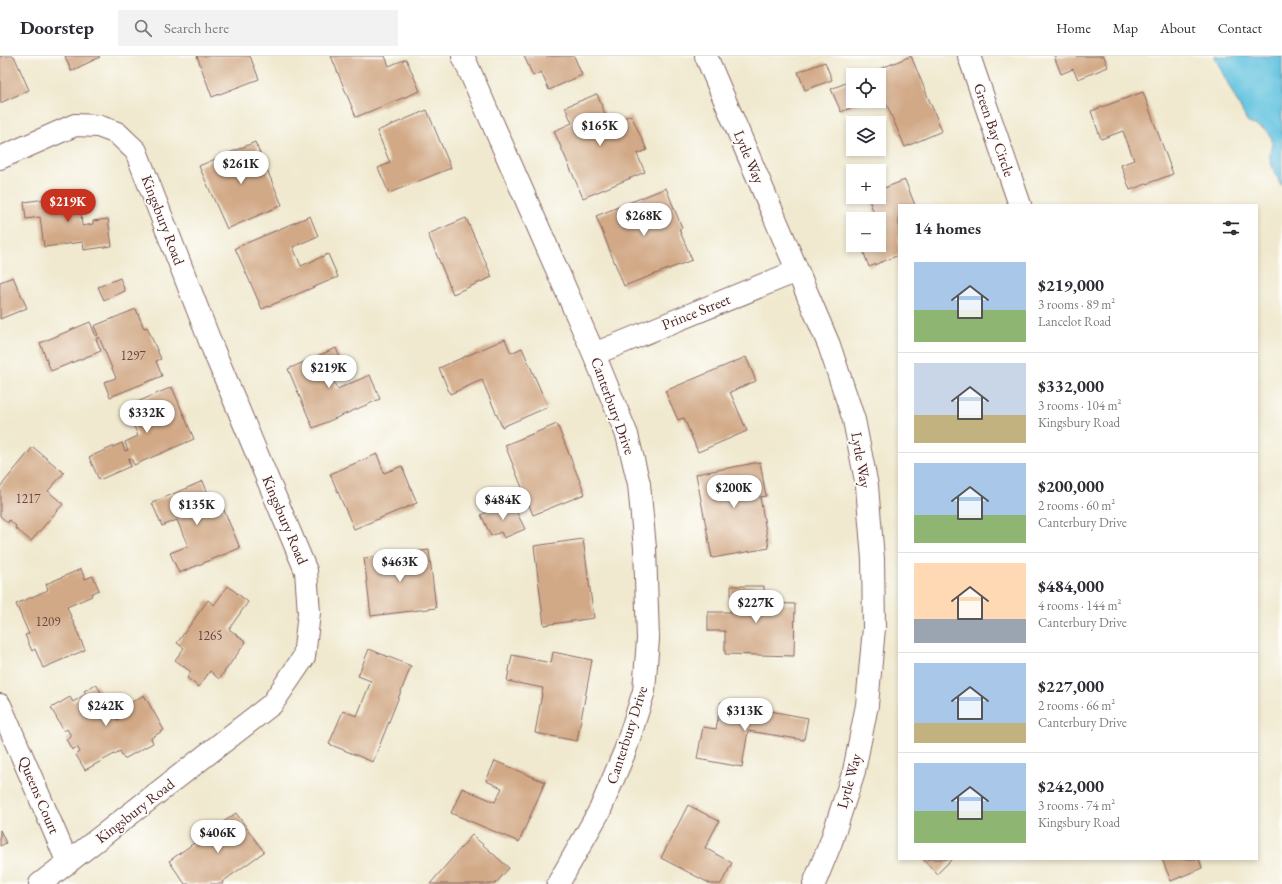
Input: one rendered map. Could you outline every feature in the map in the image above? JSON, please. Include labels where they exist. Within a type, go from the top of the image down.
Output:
[{"type":"street","name":"Canterbury Drive","points":[[462,56],[594,354],[627,435],[639,484],[645,548],[648,640],[644,691],[625,751],[600,810],[558,884]]},
{"type":"street","name":"Lytle Way","points":[[706,56],[829,345],[854,420],[867,486],[873,559],[874,628],[867,705],[854,771],[831,842],[814,884]]},
{"type":"street","name":"Green Bay Circle","points":[[969,56],[1020,204]]},
{"type":"street","name":"Kingsbury Road","points":[[0,158],[75,125],[98,126],[117,133],[136,151],[213,349],[306,571],[309,613],[304,657],[272,704],[40,884]]},
{"type":"street","name":"Prince Street","points":[[594,354],[797,271]]},
{"type":"street","name":"Queens Court","points":[[0,705],[68,863]]},
{"type":"water","points":[[1214,56],[1282,56],[1282,186],[1272,166],[1270,153],[1272,139],[1270,135],[1264,129],[1248,123]]},
{"type":"building","points":[[0,56],[14,56],[29,90],[0,103]]},
{"type":"building","points":[[65,56],[99,56],[100,57],[71,71]]},
{"type":"building","points":[[197,56],[250,56],[259,79],[212,97]]},
{"type":"building","points":[[331,56],[385,56],[389,66],[406,59],[420,91],[356,117]]},
{"type":"building","points":[[524,56],[574,56],[582,75],[549,90],[541,72],[533,76]]},
{"type":"building","points":[[911,56],[942,131],[905,147],[886,103],[886,68],[882,68]]},
{"type":"building","points":[[1054,56],[1104,56],[1108,67],[1078,79],[1073,69],[1061,74]]},
{"type":"building","points":[[825,62],[832,80],[805,90],[798,72]]},
{"type":"building","points":[[846,83],[846,108],[850,108],[841,112],[831,89]]},
{"type":"building","points":[[1143,92],[1173,174],[1130,190],[1121,165],[1134,160],[1123,131],[1101,139],[1091,111]]},
{"type":"building","points":[[597,94],[609,124],[631,115],[647,150],[637,154],[645,172],[583,198],[554,131],[572,123],[565,107]]},
{"type":"building","points":[[427,110],[451,168],[389,193],[378,168],[390,163],[377,131]]},
{"type":"building","points":[[255,142],[282,205],[227,229],[199,166]]},
{"type":"building","points":[[905,180],[915,204],[898,204],[898,255],[869,267],[864,252],[886,252],[886,212],[873,212],[871,204],[886,204],[886,187]]},
{"type":"building","points":[[666,188],[682,228],[679,229],[692,260],[624,286],[596,216]]},
{"type":"building","points":[[81,190],[84,210],[81,211],[82,226],[93,224],[93,221],[108,219],[112,246],[84,250],[83,242],[44,247],[40,217],[26,219],[24,202],[68,196],[72,192]]},
{"type":"building","points":[[310,216],[318,236],[293,247],[301,266],[328,254],[338,277],[262,309],[235,248]]},
{"type":"building","points":[[466,218],[492,277],[453,294],[428,234]]},
{"type":"building","points":[[13,277],[27,308],[0,319],[0,282]]},
{"type":"building","points":[[120,278],[125,291],[104,300],[98,287]]},
{"type":"building","points":[[136,309],[144,328],[147,327],[161,359],[156,361],[162,376],[110,397],[104,382],[116,378],[99,337],[96,339],[101,351],[51,371],[40,343],[90,322],[96,336],[98,335],[94,326]]},
{"type":"building","points":[[505,339],[511,353],[522,348],[548,407],[502,427],[482,380],[450,394],[439,368]]},
{"type":"building","points":[[336,348],[344,367],[330,373],[337,389],[370,375],[380,399],[313,428],[288,369]]},
{"type":"building","points":[[746,357],[756,381],[730,392],[747,431],[698,452],[684,418],[678,420],[665,391]]},
{"type":"building","points":[[172,387],[194,439],[134,465],[131,458],[128,459],[131,466],[99,480],[89,457],[122,443],[125,451],[128,450],[125,442],[138,436],[126,407]]},
{"type":"building","points":[[557,424],[585,494],[533,515],[505,445]]},
{"type":"building","points":[[33,447],[64,473],[48,491],[63,504],[31,541],[15,528],[16,526],[9,520],[8,523],[0,516],[0,487]]},
{"type":"building","points":[[377,454],[384,473],[402,466],[417,503],[354,529],[330,474]]},
{"type":"building","points":[[760,462],[766,496],[760,497],[769,548],[712,558],[696,474]]},
{"type":"building","points":[[203,481],[210,499],[218,496],[240,548],[179,573],[170,553],[188,546],[177,520],[162,526],[152,503]]},
{"type":"building","points":[[511,501],[525,529],[504,538],[501,532],[491,536],[481,515]]},
{"type":"building","points":[[583,539],[594,618],[544,625],[534,546]]},
{"type":"building","points":[[429,550],[436,608],[371,616],[364,558]]},
{"type":"building","points":[[81,569],[85,579],[93,576],[99,590],[91,594],[92,596],[67,607],[85,650],[43,668],[35,649],[32,651],[25,635],[29,634],[16,604],[48,590],[46,584]]},
{"type":"building","points":[[228,586],[248,602],[229,629],[246,642],[219,679],[210,671],[199,687],[187,678],[191,672],[175,660],[184,648],[177,643],[208,600],[214,605]]},
{"type":"building","points":[[731,586],[764,586],[764,603],[795,604],[794,656],[725,654],[725,631],[708,631],[708,612],[731,612]]},
{"type":"building","points":[[369,649],[411,666],[373,762],[329,744],[343,711],[357,716],[371,681],[358,676]]},
{"type":"building","points":[[553,652],[592,660],[577,741],[535,733],[543,688],[507,681],[512,655],[551,663]]},
{"type":"building","points":[[96,684],[117,720],[119,719],[116,715],[122,712],[120,709],[144,695],[164,730],[151,738],[153,743],[124,759],[120,751],[85,770],[76,755],[80,752],[77,747],[72,750],[66,739],[71,736],[67,729],[64,731],[51,708],[70,697],[73,702],[86,694],[84,691]]},
{"type":"building","points":[[721,702],[808,718],[804,740],[748,731],[742,767],[697,759],[703,727],[716,729]]},
{"type":"building","points":[[495,761],[545,782],[519,842],[451,813],[462,788],[495,802],[502,788],[486,781]]},
{"type":"building","points":[[688,805],[719,821],[705,848],[732,863],[721,884],[711,884],[661,858]]},
{"type":"building","points":[[236,813],[264,852],[222,882],[223,884],[185,884],[169,861]]},
{"type":"building","points":[[0,830],[6,843],[0,846]]},
{"type":"building","points":[[472,835],[509,868],[495,884],[430,884]]},
{"type":"building","points":[[924,860],[951,860],[937,874]]},
{"type":"building","points":[[1162,860],[1199,860],[1202,868],[1171,881]]}]
